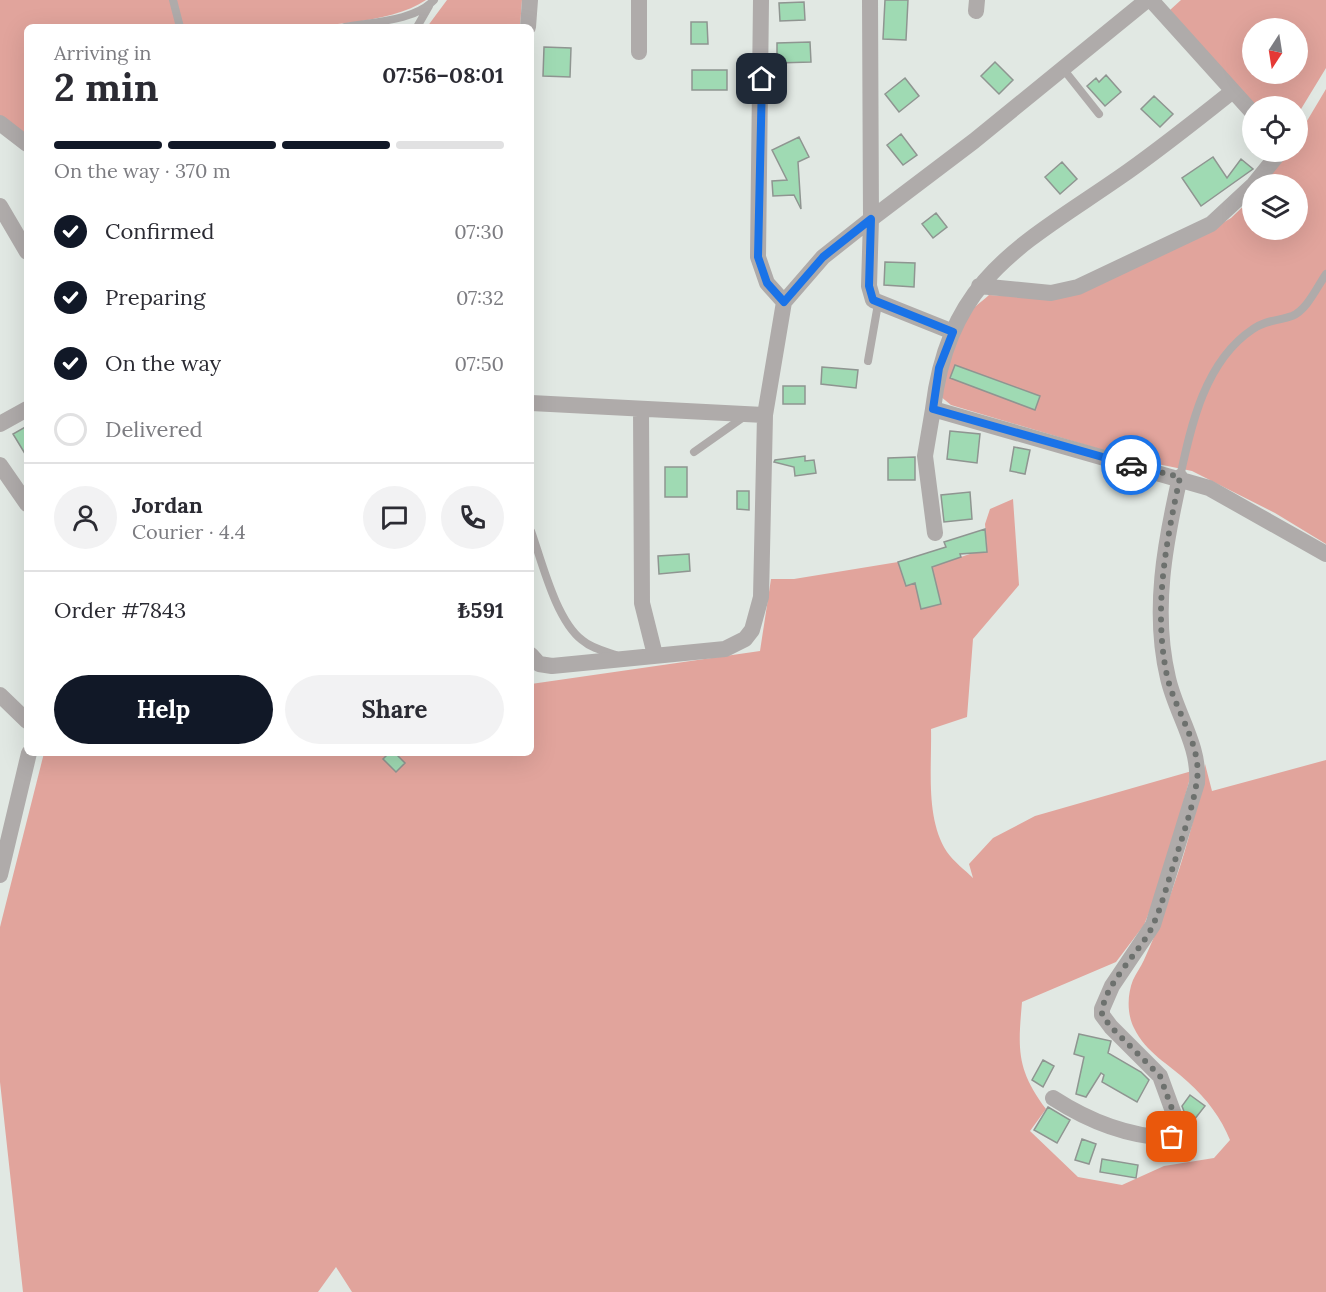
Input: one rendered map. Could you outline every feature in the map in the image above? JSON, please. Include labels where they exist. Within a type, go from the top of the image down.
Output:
[{"type":"street","points":[[528,24],[530,0]]},
{"type":"street","points":[[639,0],[639,52]]},
{"type":"street","points":[[761,0],[758,257],[767,283],[784,302]]},
{"type":"street","points":[[870,0],[869,286],[873,300],[879,304],[953,332]]},
{"type":"street","points":[[534,658],[539,664],[546,666],[724,649],[737,645],[752,630],[761,597],[763,575],[765,415],[784,302],[823,257],[871,219],[1152,1],[1242,101]]},
{"type":"street","points":[[934,533],[925,456],[939,368],[966,305],[979,286],[1031,236],[1120,178],[1233,91]]},
{"type":"street","points":[[0,123],[24,142]]},
{"type":"street","points":[[1262,174],[1272,162]]},
{"type":"street","points":[[979,286],[1051,293],[1078,287],[1211,224],[1242,195]]},
{"type":"street","points":[[0,206],[24,247]]},
{"type":"street","points":[[534,403],[765,415]]},
{"type":"street","points":[[641,409],[642,603],[655,655]]},
{"type":"street","points":[[933,409],[1088,454],[1180,477],[1229,498],[1326,554]]},
{"type":"street","points":[[0,424],[24,411]]},
{"type":"street","points":[[0,465],[24,500]]},
{"type":"street","points":[[1053,1098],[1085,1118],[1126,1131],[1168,1138],[1176,1133],[1175,1117],[1160,1076],[1111,1027],[1102,1015],[1102,1009],[1112,986],[1153,925],[1197,783],[1198,762],[1167,675],[1161,625],[1161,589],[1166,544],[1180,477]]},
{"type":"street","points":[[0,695],[24,718]]},
{"type":"street","points":[[0,875],[28,756]]},
{"type":"lane","points":[[173,0],[179,24]]},
{"type":"lane","points":[[360,24],[409,14],[432,3]]},
{"type":"lane","points":[[419,24],[432,3]]},
{"type":"lane","points":[[1064,70],[1099,114]]},
{"type":"lane","points":[[1180,477],[1200,403],[1228,351],[1255,327],[1268,321],[1293,316],[1301,310],[1326,274]]},
{"type":"lane","points":[[868,361],[879,304]]},
{"type":"lane","points":[[693,453],[747,414]]},
{"type":"lane","points":[[534,540],[551,588],[569,626],[591,646],[625,658]]},
{"type":"shaded area","points":[[0,0],[426,0],[404,11],[378,18],[336,24],[24,24],[24,137],[0,118]]},
{"type":"shaded area","points":[[447,0],[522,0],[520,24],[429,24]]},
{"type":"shaded area","points":[[1181,0],[1326,0],[1326,68],[1308,98],[1246,96],[1170,10]]},
{"type":"shaded area","points":[[1326,89],[1326,544],[1275,513],[1192,471],[1133,459],[951,405],[940,396],[948,363],[958,337],[969,315],[989,295],[1059,299],[1197,238],[1231,218],[1242,208],[1242,240],[1308,240],[1308,174],[1270,174],[1279,162],[1308,162],[1308,119]]},
{"type":"shaded area","points":[[1013,499],[1019,585],[973,639],[967,717],[931,729],[931,792],[935,824],[947,852],[973,878],[969,864],[993,838],[1035,816],[1192,771],[1161,883],[1144,925],[1116,962],[1022,1002],[1021,1058],[1029,1082],[1046,1109],[1030,1131],[1078,1177],[1122,1185],[1164,1166],[1214,1158],[1230,1140],[1218,1116],[1201,1095],[1151,1051],[1139,1037],[1129,1011],[1131,986],[1143,963],[1173,889],[1195,814],[1205,764],[1212,791],[1326,760],[1326,1292],[352,1292],[336,1267],[318,1292],[23,1292],[0,1082],[0,927],[43,756],[534,756],[534,684],[760,651],[771,579],[794,579],[898,562],[906,586],[921,581],[918,571],[973,553],[987,552],[985,524],[990,509]]},
{"type":"building","points":[[885,0],[908,0],[906,40],[883,39]]},
{"type":"building","points":[[804,2],[805,20],[780,21],[779,3]]},
{"type":"building","points":[[691,22],[707,22],[708,44],[691,44]]},
{"type":"building","points":[[810,42],[811,62],[777,63],[777,43]]},
{"type":"building","points":[[544,47],[571,48],[570,77],[543,76]]},
{"type":"building","points":[[995,62],[1013,80],[999,94],[981,76]]},
{"type":"building","points":[[692,70],[727,70],[727,90],[692,90]]},
{"type":"building","points":[[1106,75],[1121,92],[1105,106],[1087,86],[1096,78],[1099,82]]},
{"type":"building","points":[[905,78],[919,96],[899,112],[885,94]]},
{"type":"building","points":[[1154,96],[1173,114],[1160,127],[1141,109]]},
{"type":"building","points":[[901,134],[917,155],[903,165],[887,145]]},
{"type":"building","points":[[799,137],[809,157],[798,162],[801,209],[794,195],[773,196],[772,181],[787,180],[772,150]]},
{"type":"building","points":[[1213,157],[1227,178],[1241,159],[1253,169],[1242,174],[1242,177],[1201,206],[1182,178]]},
{"type":"building","points":[[1062,162],[1077,179],[1060,194],[1045,177]]},
{"type":"building","points":[[936,213],[947,227],[933,238],[922,224]]},
{"type":"building","points":[[885,262],[915,263],[914,287],[884,285]]},
{"type":"building","points":[[955,365],[1040,396],[1035,410],[950,378]]},
{"type":"building","points":[[822,367],[858,370],[856,388],[821,384]]},
{"type":"building","points":[[783,386],[805,386],[805,404],[783,404]]},
{"type":"building","points":[[24,428],[24,452],[13,434]]},
{"type":"building","points":[[950,431],[980,434],[977,463],[947,459]]},
{"type":"building","points":[[1014,447],[1030,450],[1025,474],[1010,471]]},
{"type":"building","points":[[805,456],[805,461],[814,460],[816,473],[795,476],[794,467],[774,462],[775,460]]},
{"type":"building","points":[[915,457],[915,480],[888,480],[888,458]]},
{"type":"building","points":[[665,467],[687,467],[687,497],[665,497]]},
{"type":"building","points":[[737,491],[749,491],[749,510],[737,509]]},
{"type":"building","points":[[970,492],[972,519],[944,522],[941,495]]},
{"type":"building","points":[[985,529],[987,552],[960,554],[961,557],[932,567],[941,604],[921,609],[915,583],[906,586],[898,562],[946,547],[944,542]]},
{"type":"building","points":[[689,554],[690,571],[659,574],[658,556]]},
{"type":"building","points":[[386,756],[398,756],[405,763],[396,772],[383,759]]},
{"type":"building","points":[[1079,1034],[1111,1041],[1108,1053],[1141,1072],[1149,1080],[1137,1102],[1102,1082],[1104,1075],[1101,1073],[1086,1097],[1076,1094],[1084,1057],[1074,1054]]},
{"type":"building","points":[[1043,1060],[1054,1066],[1043,1087],[1032,1080]]},
{"type":"building","points":[[1190,1095],[1205,1106],[1194,1120],[1185,1114],[1182,1106]]},
{"type":"building","points":[[1048,1107],[1070,1120],[1057,1143],[1034,1130]]},
{"type":"building","points":[[1082,1139],[1096,1144],[1089,1164],[1075,1160]]},
{"type":"building","points":[[1102,1159],[1138,1165],[1136,1178],[1100,1172]]},
{"type":"way so far","points":[[1131,465],[1180,477],[1163,567],[1162,633],[1171,690],[1198,762],[1197,783],[1159,911],[1147,936],[1107,994],[1102,1015],[1105,1021],[1160,1076],[1175,1117],[1176,1133],[1172,1137]]},
{"type":"route","points":[[762,79],[758,257],[767,283],[784,302],[823,257],[871,219],[869,286],[873,300],[953,332],[939,368],[933,409],[1131,465]]}]
